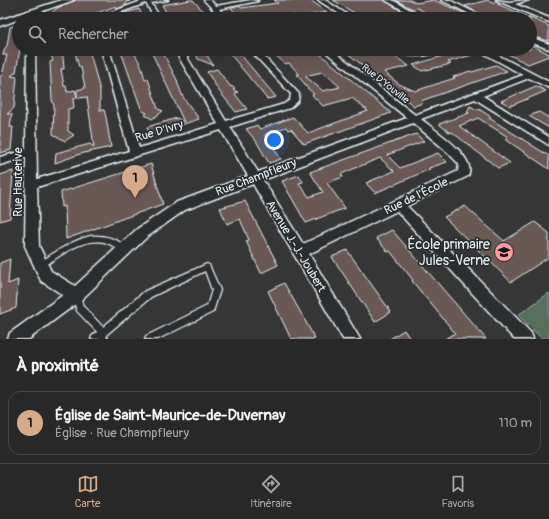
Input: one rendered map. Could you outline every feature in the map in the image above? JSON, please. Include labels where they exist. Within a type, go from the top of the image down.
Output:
[{"type":"street","points":[[42,12],[70,0]]},
{"type":"street","points":[[117,12],[149,1],[165,0]]},
{"type":"street","points":[[207,0],[219,12]]},
{"type":"street","points":[[321,0],[340,12]]},
{"type":"street","points":[[388,0],[411,12]]},
{"type":"street","points":[[444,0],[470,12]]},
{"type":"street","points":[[499,0],[528,12]]},
{"type":"street","points":[[508,4],[526,0]]},
{"type":"street","points":[[149,1],[154,12]]},
{"type":"street","points":[[215,8],[255,1]]},
{"type":"street","points":[[452,4],[459,2]]},
{"type":"street","points":[[537,15],[549,20]]},
{"type":"street","points":[[0,23],[12,20]]},
{"type":"street","points":[[537,42],[549,47]]},
{"type":"street","name":"Rue Hauterive","points":[[31,56],[32,246],[46,276],[76,295]]},
{"type":"street","points":[[108,56],[135,152]]},
{"type":"street","name":"Avenue J.-J.-Joubert","points":[[182,56],[352,339]]},
{"type":"street","name":"Rue D'Ivry","points":[[31,185],[287,106],[294,101],[295,94],[260,56]]},
{"type":"street","name":"Rue D'Youville","points":[[335,56],[414,119]]},
{"type":"street","points":[[493,56],[549,85]]},
{"type":"street","name":"Rue Champfleury","points":[[16,339],[76,295],[142,233],[181,206],[530,75]]},
{"type":"street","points":[[477,96],[549,142]]},
{"type":"street","name":"Rue de l'École","points":[[300,252],[464,174],[464,163],[446,145],[414,119]]},
{"type":"street","points":[[0,161],[31,152]]},
{"type":"street","points":[[399,205],[525,339]]},
{"type":"lane","points":[[41,266],[77,243],[93,239],[107,240],[125,250]]},
{"type":"lane","points":[[95,339],[103,336],[148,294],[207,267],[216,290],[210,309],[149,339]]},
{"type":"lane","points":[[76,295],[80,308],[103,336]]},
{"type":"green space","points":[[549,293],[549,339],[542,339],[518,315]]},
{"type":"building","points":[[75,0],[130,0],[126,2],[126,5],[117,9],[116,6],[100,12],[53,12],[57,8]]},
{"type":"building","points":[[193,0],[204,12],[166,12],[162,5]]},
{"type":"building","points":[[274,0],[310,0],[327,12],[235,12],[231,8],[278,3]]},
{"type":"building","points":[[333,0],[384,0],[403,12],[353,12]]},
{"type":"building","points":[[395,0],[410,0],[416,3],[434,0],[461,12],[425,12],[417,8],[413,9]]},
{"type":"building","points":[[488,0],[516,12],[476,12],[465,6]]},
{"type":"building","points":[[139,9],[140,12],[128,12]]},
{"type":"building","points":[[537,21],[549,26],[549,41],[537,38]]},
{"type":"building","points":[[10,27],[12,27],[12,56],[19,56],[16,72],[11,76],[17,77],[14,108],[7,114],[12,114],[10,127],[13,127],[11,150],[0,153],[0,77],[2,75],[7,55],[3,55],[7,46]]},
{"type":"building","points":[[537,48],[549,54],[549,56],[528,64],[512,56],[537,56]]},
{"type":"building","points":[[51,56],[63,56],[64,69],[61,69],[64,86],[66,86],[67,92],[75,90],[77,97],[77,90],[85,88],[81,67],[79,67],[76,56],[91,56],[100,91],[100,110],[104,110],[111,147],[80,154],[55,163],[56,153],[90,144],[94,147],[87,97],[73,99],[74,108],[68,109],[68,131],[74,135],[65,141],[53,134],[54,106],[52,100],[50,62],[53,61]]},
{"type":"building","points":[[122,56],[136,56],[141,65],[145,80],[148,79],[158,109],[163,111],[152,119],[145,115],[147,113],[142,111]]},
{"type":"building","points":[[153,56],[165,56],[178,82],[183,97],[199,119],[150,135],[147,127],[177,118],[184,122]]},
{"type":"building","points":[[197,56],[207,56],[213,65],[198,59]]},
{"type":"building","points":[[232,56],[242,56],[276,97],[267,99]]},
{"type":"building","points":[[276,56],[322,56],[391,113],[304,144],[291,129],[288,130],[286,127],[265,135],[281,159],[269,163],[256,141],[246,129],[257,125],[260,129],[293,117],[308,133],[368,111],[352,98],[323,106],[312,95],[314,94],[304,85],[306,85],[297,75],[299,74],[289,63],[285,64]],"holes":[[[322,72],[340,87],[323,91],[305,76]]]},
{"type":"building","points":[[351,56],[394,56],[409,66],[384,72],[399,84],[415,91],[455,78],[453,77],[470,71],[472,72],[496,65],[507,71],[421,101],[423,103],[414,106]]},
{"type":"building","points":[[443,56],[469,56],[448,62],[451,64],[422,71],[413,65]]},
{"type":"building","points":[[217,69],[230,86],[235,88],[233,90],[238,92],[235,94],[247,109],[236,112],[219,91],[207,72]]},
{"type":"building","points":[[536,86],[546,91],[510,106],[501,101]]},
{"type":"building","points":[[470,106],[477,110],[479,109],[491,117],[489,118],[549,156],[549,169],[505,139],[508,137],[478,118],[459,126],[510,163],[498,168],[452,132],[450,133],[439,124],[469,113],[467,112]]},
{"type":"building","points":[[539,112],[549,118],[549,128],[529,116]]},
{"type":"building","points":[[416,134],[424,141],[387,155],[400,168],[438,153],[447,162],[429,168],[430,169],[375,193],[366,183],[394,171],[380,158],[341,174],[343,177],[327,183],[345,208],[306,223],[282,181],[299,175],[303,182],[299,183],[309,197],[323,192],[310,172]]},
{"type":"building","points":[[151,164],[163,204],[66,239],[65,206],[62,207],[61,192]]},
{"type":"building","points":[[13,171],[10,218],[0,221],[0,175]]},
{"type":"building","points":[[245,201],[278,265],[261,273],[246,241],[249,240],[240,219],[227,224],[220,208]]},
{"type":"building","points":[[465,206],[504,241],[535,222],[549,233],[549,257],[511,282],[444,217]]},
{"type":"building","points":[[392,230],[486,339],[445,339],[455,333],[412,281],[413,280],[390,251],[388,252],[376,238]]},
{"type":"building","points":[[347,250],[391,312],[375,322],[332,257]]},
{"type":"building","points":[[10,259],[8,284],[18,280],[16,308],[0,314],[0,263]]},
{"type":"building","points":[[284,283],[315,339],[291,339],[268,291]]},
{"type":"building","points":[[404,330],[410,339],[390,339]]},
{"type":"place","name":"Église de Saint-Maurice-de-Duvernay","points":[[135,198]]},
{"type":"place","name":"École primaire Jules-Verne","points":[[504,252]]}]
